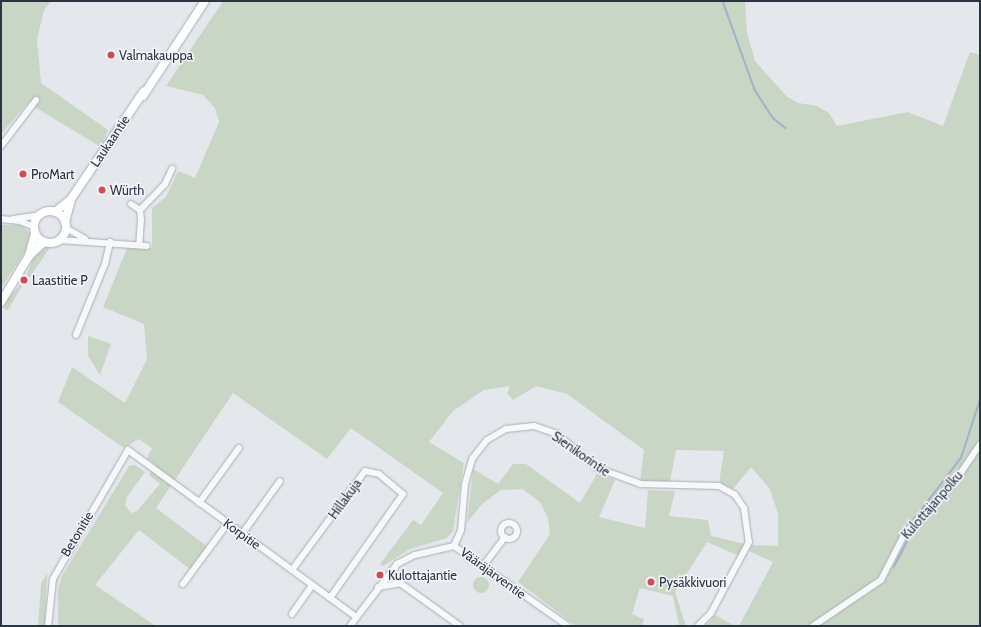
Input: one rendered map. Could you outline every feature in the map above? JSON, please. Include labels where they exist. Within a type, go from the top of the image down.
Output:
[{"type":"main road","name":"Laukaantie","points":[[55,212],[71,199],[205,1]]},
{"type":"main road","name":"Laukaantie","points":[[65,225],[71,199]]},
{"type":"main road","points":[[1,302],[1,298],[29,256],[44,242],[59,240],[65,225],[55,212],[40,215],[34,230],[29,256]]},
{"type":"main road","points":[[34,230],[44,242]]},
{"type":"street","points":[[1,146],[36,100]]},
{"type":"street","points":[[139,245],[140,210],[165,184],[172,169]]},
{"type":"street","points":[[131,204],[140,210]]},
{"type":"street","points":[[1,219],[40,215]]},
{"type":"street","points":[[12,219],[34,230]]},
{"type":"street","points":[[65,225],[85,239]]},
{"type":"street","points":[[59,240],[85,239],[147,246]]},
{"type":"street","points":[[76,335],[105,264],[110,242]]},
{"type":"street","name":"Sienikorintie","points":[[454,546],[460,530],[465,484],[472,459],[487,440],[506,429],[534,426],[557,434],[597,468],[641,484],[719,486],[735,496],[744,508],[749,542],[710,613],[698,626]]},
{"type":"street","name":"Kulottajanpolku","points":[[813,626],[881,580],[904,535],[960,474],[980,444]]},
{"type":"street","points":[[199,503],[239,448]]},
{"type":"street","name":"Korpitie","points":[[128,450],[356,617]]},
{"type":"street","name":"Betonitie","points":[[48,626],[53,579],[128,450]]},
{"type":"street","name":"Hillakuja","points":[[292,570],[365,471],[379,474],[403,494],[330,598]]},
{"type":"street","points":[[242,534],[280,481]]},
{"type":"street","points":[[183,584],[228,523]]},
{"type":"street","points":[[484,565],[505,537]]},
{"type":"street","name":"Vääräjärventie","points":[[378,587],[392,568],[415,555],[454,546],[484,565],[568,626]]},
{"type":"street","points":[[350,626],[378,587],[400,583],[460,626]]},
{"type":"street","points":[[294,612],[312,585]]},
{"type":"green space","points":[[1,1],[51,1],[44,10],[37,39],[41,83],[108,130],[101,147],[28,103],[1,134]]},
{"type":"green space","points":[[223,1],[745,1],[747,33],[755,61],[786,96],[798,103],[817,106],[829,113],[837,126],[908,112],[943,126],[970,52],[980,55],[980,626],[739,626],[773,562],[749,551],[751,545],[778,546],[778,514],[770,489],[751,467],[733,489],[719,483],[724,451],[676,450],[670,482],[640,481],[644,450],[567,394],[536,386],[513,400],[507,393],[510,386],[484,390],[453,411],[429,442],[464,463],[453,531],[447,538],[410,549],[383,566],[380,564],[413,520],[421,525],[443,493],[351,428],[327,459],[233,393],[156,508],[208,547],[191,570],[139,530],[95,585],[156,626],[58,626],[58,589],[62,576],[129,466],[135,465],[145,472],[127,497],[125,505],[131,513],[137,511],[160,484],[149,475],[156,465],[147,458],[152,448],[139,439],[124,448],[58,402],[72,367],[125,403],[147,359],[144,324],[103,307],[128,246],[152,248],[152,208],[166,197],[178,171],[195,178],[219,122],[215,108],[203,95],[166,86]]},
{"type":"green space","points":[[1,225],[22,225],[30,234],[25,252],[1,288]]},
{"type":"green space","points":[[51,246],[30,277],[26,277],[34,255],[43,247]]},
{"type":"green space","points":[[26,279],[8,310],[4,309],[7,299]]},
{"type":"green space","points":[[88,336],[111,344],[100,375],[88,356]]},
{"type":"green space","points":[[513,464],[526,464],[580,503],[598,472],[615,480],[599,517],[645,528],[648,490],[675,491],[669,516],[708,520],[711,536],[745,544],[739,556],[707,542],[675,592],[686,626],[679,626],[673,596],[640,588],[632,614],[644,619],[642,626],[576,626],[518,582],[550,534],[548,518],[540,502],[522,489],[501,490],[482,504],[467,523],[473,469],[498,484]]},
{"type":"green space","points":[[47,573],[45,626],[38,626],[41,584]]},
{"type":"green space","points":[[481,577],[488,582],[489,585],[484,592],[481,593],[474,588],[473,585],[478,578]]},
{"type":"green space","points":[[715,615],[735,626],[706,626]]},
{"type":"waterway","points":[[723,1],[755,90],[773,118],[786,128]]},
{"type":"waterway","points":[[912,522],[961,458],[980,400]]},
{"type":"waterway","points":[[894,567],[913,530]]},
{"type":"place","name":"Valmakauppa","points":[[111,55]]},
{"type":"place","name":"ProMart","points":[[23,174]]},
{"type":"place","name":"Würth","points":[[102,190]]},
{"type":"place","name":"Laastitie P","points":[[24,280]]},
{"type":"place","name":"Kulottajantie","points":[[380,575]]},
{"type":"place","name":"Pysäkkivuori","points":[[651,582]]}]
